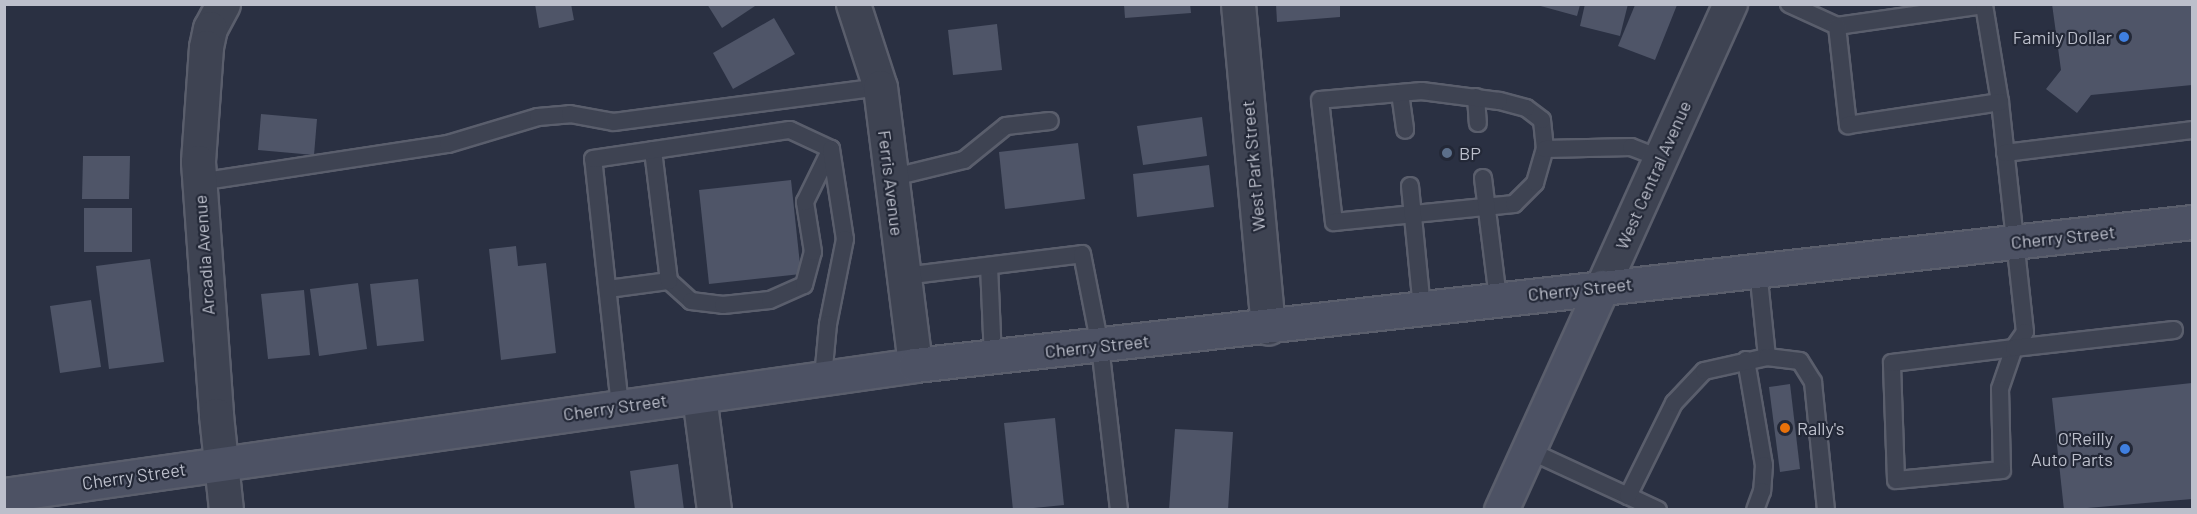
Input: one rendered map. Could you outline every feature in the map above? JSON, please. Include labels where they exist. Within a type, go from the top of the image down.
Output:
[{"type":"main road","name":"Cherry Street","points":[[4,495],[915,365],[1268,328],[1498,298],[2193,222]]},
{"type":"main road","name":"West Central Avenue","points":[[1501,510],[1602,287]]},
{"type":"street","name":"Arcadia Avenue","points":[[223,4],[210,28],[206,47],[199,182],[226,510]]},
{"type":"street","name":"Ferris Avenue","points":[[853,4],[879,87],[915,365]]},
{"type":"street","name":"West Park Street","points":[[1238,4],[1268,328]]},
{"type":"street","name":"West Central Avenue","points":[[1602,287],[1730,4]]},
{"type":"street","points":[[699,396],[714,510]]},
{"type":"lane","points":[[1789,4],[1837,26],[1984,5],[2000,102],[2025,332],[2014,348],[2000,388],[2002,470],[1896,480],[1892,363],[2014,348],[2174,330]]},
{"type":"lane","points":[[1837,26],[1848,125],[2000,102]]},
{"type":"lane","points":[[199,182],[448,144],[538,117],[570,114],[614,122],[879,87]]},
{"type":"lane","points":[[1422,91],[1476,97],[1526,108],[1542,120],[1545,149],[1535,183],[1514,204],[1334,222],[1320,99],[1400,93],[1422,91]]},
{"type":"lane","points":[[1400,93],[1405,130]]},
{"type":"lane","points":[[1476,97],[1478,123]]},
{"type":"lane","points":[[890,178],[964,160],[1006,126],[1050,121]]},
{"type":"lane","points":[[620,406],[592,159],[790,130],[831,149]]},
{"type":"lane","points":[[2006,153],[2193,130]]},
{"type":"lane","points":[[1545,149],[1631,147],[1660,158]]},
{"type":"lane","points":[[653,150],[669,281],[691,301],[723,305],[770,300],[804,285],[813,252],[805,202],[831,149]]},
{"type":"lane","points":[[823,378],[828,324],[845,239],[831,149]]},
{"type":"lane","points":[[1483,178],[1498,298]]},
{"type":"lane","points":[[1410,186],[1422,309]]},
{"type":"lane","points":[[904,276],[1082,254],[1100,346],[1119,510]]},
{"type":"lane","points":[[989,266],[993,357]]},
{"type":"lane","points":[[1758,270],[1767,357]]},
{"type":"lane","points":[[608,289],[669,281]]},
{"type":"lane","points":[[1628,496],[1674,403],[1704,371],[1767,357],[1800,361],[1813,382],[1826,510]]},
{"type":"lane","points":[[1746,360],[1764,465],[1762,491],[1755,510]]},
{"type":"lane","points":[[1528,450],[1658,510]]},
{"type":"building","points":[[535,4],[571,4],[574,20],[539,28]]},
{"type":"building","points":[[707,4],[758,4],[722,28]]},
{"type":"building","points":[[1124,4],[1190,4],[1191,13],[1125,18]]},
{"type":"building","points":[[1276,4],[1340,4],[1340,17],[1277,22]]},
{"type":"building","points":[[1585,4],[1628,4],[1620,36],[1580,26]]},
{"type":"building","name":"Family Dollar","points":[[2052,4],[2192,4],[2192,85],[2091,95],[2077,113],[2046,89],[2061,70]]},
{"type":"building","points":[[1537,5],[1580,5],[1577,16]]},
{"type":"building","points":[[1635,5],[1677,5],[1655,60],[1618,46]]},
{"type":"building","points":[[774,18],[795,54],[733,89],[713,53]]},
{"type":"building","points":[[997,24],[1002,70],[953,75],[948,30]]},
{"type":"building","points":[[261,114],[317,119],[314,155],[258,150]]},
{"type":"building","points":[[1202,117],[1207,156],[1143,165],[1137,126]]},
{"type":"building","points":[[1078,143],[1085,199],[1005,209],[999,152]]},
{"type":"building","points":[[83,156],[130,156],[129,199],[82,199]]},
{"type":"building","points":[[1209,165],[1214,207],[1137,217],[1133,174]]},
{"type":"building","points":[[791,180],[801,274],[709,284],[699,190]]},
{"type":"building","points":[[84,208],[132,208],[132,252],[84,252]]},
{"type":"building","points":[[516,246],[518,266],[546,263],[556,353],[501,360],[489,249]]},
{"type":"building","points":[[150,259],[164,362],[109,369],[96,266]]},
{"type":"building","points":[[418,279],[424,341],[377,346],[370,284]]},
{"type":"building","points":[[358,283],[367,349],[319,356],[310,289]]},
{"type":"building","points":[[304,290],[310,355],[268,359],[261,294]]},
{"type":"building","points":[[91,300],[101,367],[60,373],[50,306]]},
{"type":"building","name":"O'Reilly Auto Parts","points":[[2192,383],[2192,499],[2064,510],[2052,398]]},
{"type":"building","name":"Rally's","points":[[1790,384],[1800,469],[1780,472],[1769,387]]},
{"type":"building","points":[[1055,418],[1064,505],[1013,510],[1004,423]]},
{"type":"building","points":[[1175,429],[1233,432],[1228,510],[1169,510]]},
{"type":"building","points":[[678,464],[684,510],[635,510],[630,471]]},
{"type":"place","name":"Family Dollar","points":[[2124,37]]},
{"type":"place","name":"BP","points":[[1447,153]]},
{"type":"place","name":"Rally's","points":[[1785,428]]},
{"type":"place","name":"O'Reilly Auto Parts","points":[[2125,449]]}]
